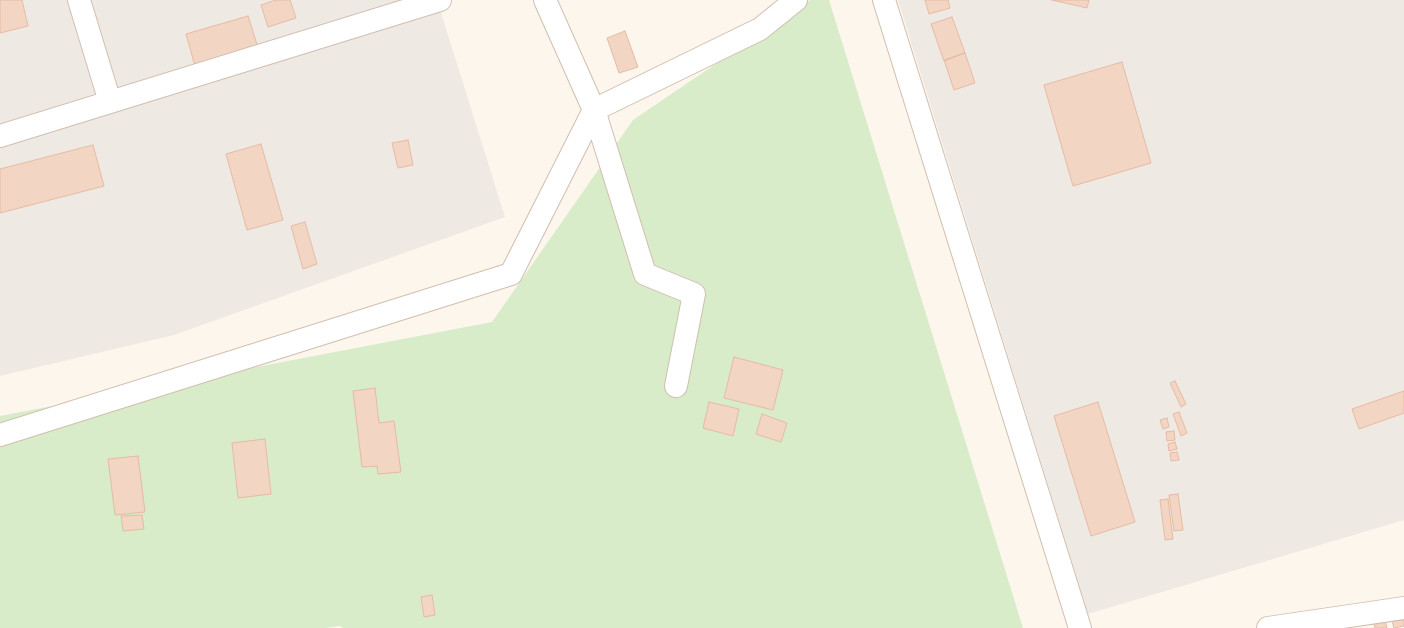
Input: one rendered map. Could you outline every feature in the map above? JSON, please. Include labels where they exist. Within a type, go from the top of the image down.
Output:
[{"type":"street","points":[[79,0],[110,102]]},
{"type":"street","points":[[0,136],[440,0]]},
{"type":"street","points":[[545,0],[594,110],[645,274],[694,294],[676,386]]},
{"type":"street","points":[[0,436],[511,274],[594,110],[760,29],[796,0]]},
{"type":"street","points":[[884,0],[1080,628]]},
{"type":"street","points":[[1268,628],[1404,608]]},
{"type":"shaded area","points":[[0,0],[437,0],[505,217],[174,335],[0,376]]},
{"type":"shaded area","points":[[898,0],[1404,0],[1404,520],[1088,614]]},
{"type":"green space","points":[[810,0],[829,0],[1023,628],[343,628],[340,626],[325,628],[0,628],[0,416],[492,322],[633,120]]},
{"type":"building","points":[[0,0],[22,0],[28,26],[0,33]]},
{"type":"building","points":[[276,0],[290,0],[296,18],[268,27],[261,5]]},
{"type":"building","points":[[925,0],[948,0],[950,8],[929,14]]},
{"type":"building","points":[[1052,0],[1089,0],[1087,8]]},
{"type":"building","points":[[248,16],[260,54],[197,73],[186,34]]},
{"type":"building","points":[[952,17],[965,53],[944,61],[931,24]]},
{"type":"building","points":[[625,31],[638,67],[619,73],[607,38]]},
{"type":"building","points":[[965,53],[975,83],[954,90],[944,60]]},
{"type":"building","points":[[1122,62],[1151,163],[1073,186],[1044,85]]},
{"type":"building","points":[[408,140],[413,165],[398,168],[392,143]]},
{"type":"building","points":[[261,144],[283,220],[247,230],[226,154]]},
{"type":"building","points":[[93,145],[104,186],[0,213],[0,169]]},
{"type":"building","points":[[305,222],[317,264],[303,269],[291,226]]},
{"type":"building","points":[[734,357],[783,370],[773,410],[724,398]]},
{"type":"building","points":[[1175,381],[1186,404],[1181,407],[1170,383]]},
{"type":"building","points":[[375,388],[379,423],[394,421],[401,472],[378,474],[377,466],[362,467],[353,391]]},
{"type":"building","points":[[1404,391],[1404,413],[1359,429],[1352,409]]},
{"type":"building","points":[[709,402],[739,409],[733,436],[703,428]]},
{"type":"building","points":[[1098,402],[1135,522],[1091,536],[1054,416]]},
{"type":"building","points":[[1179,412],[1187,433],[1181,436],[1173,414]]},
{"type":"building","points":[[762,414],[787,423],[781,442],[756,434]]},
{"type":"building","points":[[1167,418],[1169,427],[1163,429],[1160,420]]},
{"type":"building","points":[[1174,431],[1175,440],[1167,441],[1166,432]]},
{"type":"building","points":[[265,439],[271,494],[238,498],[232,443]]},
{"type":"building","points":[[1175,442],[1177,449],[1169,451],[1168,444]]},
{"type":"building","points":[[1177,452],[1179,460],[1171,461],[1170,453]]},
{"type":"building","points":[[138,456],[145,512],[115,515],[108,459]]},
{"type":"building","points":[[1178,494],[1183,530],[1174,531],[1169,495]]},
{"type":"building","points":[[1168,499],[1173,539],[1165,540],[1160,500]]},
{"type":"building","points":[[142,515],[144,529],[123,531],[121,516]]},
{"type":"building","points":[[432,595],[435,615],[424,617],[421,597]]},
{"type":"building","points":[[1404,619],[1404,626],[1394,628],[1392,621]]},
{"type":"building","points":[[1385,620],[1387,628],[1375,628],[1374,623]]}]
